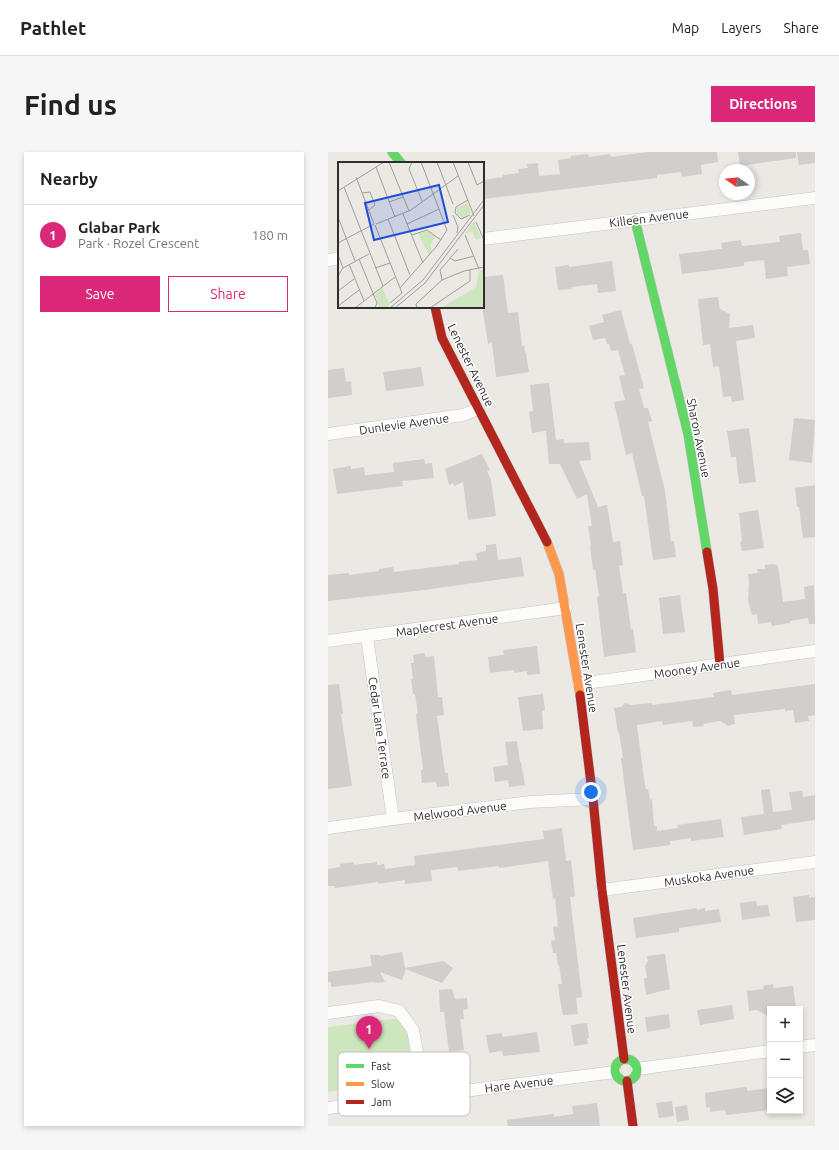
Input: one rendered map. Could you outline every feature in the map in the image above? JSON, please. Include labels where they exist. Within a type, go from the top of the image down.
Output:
[{"type":"street","points":[[392,152],[400,162]]},
{"type":"street","name":"Killeen Avenue","points":[[484,239],[815,198]]},
{"type":"street","name":"Sharon Avenue","points":[[635,220],[688,434],[713,589],[720,664]]},
{"type":"street","points":[[328,260],[338,258]]},
{"type":"street","name":"Lenester Avenue","points":[[434,308],[442,338],[544,535],[559,574],[579,684],[602,890],[624,1059]]},
{"type":"street","name":"Dunlevie Avenue","points":[[328,434],[463,416],[478,409]]},
{"type":"street","name":"Maplecrest Avenue","points":[[328,641],[566,608]]},
{"type":"street","name":"Cedar Lane Terrace","points":[[367,636],[393,819]]},
{"type":"street","name":"Mooney Avenue","points":[[579,684],[815,651]]},
{"type":"street","name":"Melwood Avenue","points":[[328,828],[530,802],[593,799]]},
{"type":"street","name":"Muskoka Avenue","points":[[602,890],[815,862]]},
{"type":"street","points":[[328,1013],[379,1006],[399,1011],[414,1030],[418,1052]]},
{"type":"street","points":[[803,1047],[815,1045]]},
{"type":"street","points":[[637,1069],[767,1051]]},
{"type":"street","points":[[624,1059],[633,1061],[636,1064],[637,1069],[634,1077],[627,1081],[617,1077],[615,1072],[617,1063],[624,1059]]},
{"type":"street","name":"Hare Avenue","points":[[470,1090],[615,1072]]},
{"type":"street","points":[[627,1081],[633,1126]]},
{"type":"street","name":"Hare Avenue","points":[[328,1108],[338,1107]]},
{"type":"green space","points":[[393,1019],[401,1020],[407,1029],[410,1052],[338,1052],[338,1091],[328,1092],[328,1027]]},
{"type":"building","points":[[648,152],[717,152],[718,162],[701,165],[702,174],[682,177],[681,172],[657,175],[657,178],[484,199],[484,180],[519,173],[518,169],[528,168],[527,164],[538,163],[539,176],[560,174],[558,160],[571,158],[571,156],[588,154],[589,157],[610,154],[611,157]]},
{"type":"building","points":[[738,152],[796,152],[796,158],[754,164],[740,164]]},
{"type":"building","points":[[797,152],[815,152],[815,163],[799,165]]},
{"type":"building","points":[[801,233],[803,250],[808,250],[810,264],[787,267],[788,276],[766,279],[764,260],[744,262],[744,266],[682,274],[679,254],[722,249],[721,243],[741,240],[742,246],[780,242],[779,236]]},
{"type":"building","points":[[612,261],[616,291],[598,293],[597,284],[558,290],[555,267],[569,265],[569,267]]},
{"type":"building","points":[[503,275],[508,313],[518,312],[522,346],[524,345],[529,372],[496,377],[492,343],[488,344],[483,312],[484,277]]},
{"type":"building","points":[[718,297],[720,309],[730,314],[729,328],[753,325],[755,338],[736,341],[744,400],[732,402],[731,396],[723,397],[719,366],[713,367],[710,344],[703,345],[698,299]]},
{"type":"building","points":[[621,310],[644,388],[639,389],[644,408],[648,408],[652,421],[648,422],[665,491],[671,541],[674,541],[676,557],[653,560],[644,496],[642,496],[632,453],[626,455],[614,402],[625,400],[619,376],[625,375],[618,350],[611,351],[605,338],[593,340],[589,326],[604,322],[602,315]]},
{"type":"building","points":[[421,367],[424,386],[386,391],[383,372]]},
{"type":"building","points":[[344,368],[346,382],[351,381],[352,395],[328,398],[328,370]]},
{"type":"building","points":[[549,383],[556,440],[564,439],[564,443],[589,442],[591,460],[579,461],[598,507],[607,505],[613,542],[620,541],[623,565],[619,566],[623,593],[626,593],[636,652],[604,657],[597,597],[599,596],[595,569],[593,570],[590,546],[588,526],[592,526],[587,494],[577,499],[560,464],[549,464],[546,431],[532,433],[529,412],[533,411],[530,385]]},
{"type":"building","points":[[794,418],[815,420],[812,463],[789,460]]},
{"type":"building","points":[[749,428],[756,482],[739,484],[736,457],[731,457],[727,431]]},
{"type":"building","points":[[482,454],[490,470],[487,471],[491,480],[496,516],[468,520],[463,482],[454,486],[453,483],[449,485],[445,469]]},
{"type":"building","points":[[424,459],[425,464],[432,463],[434,478],[402,481],[403,486],[337,494],[333,469],[351,466],[351,469],[364,467],[365,475],[367,475],[394,472],[393,463]]},
{"type":"building","points":[[815,485],[815,537],[803,538],[795,488]]},
{"type":"building","points":[[758,510],[764,548],[742,551],[740,542],[742,541],[739,513]]},
{"type":"building","points":[[496,544],[498,560],[521,557],[524,576],[424,590],[328,601],[328,575],[349,573],[349,575],[379,571],[379,569],[393,567],[394,572],[459,564],[459,562],[477,560],[476,553],[486,551],[486,545]]},
{"type":"building","points":[[774,564],[778,566],[783,602],[805,599],[804,587],[814,585],[815,624],[809,624],[808,618],[772,626],[771,622],[758,624],[757,614],[752,615],[748,601],[748,574],[758,573],[757,569],[765,569],[765,565]]},
{"type":"building","points":[[680,595],[685,632],[663,634],[659,598]]},
{"type":"building","points":[[537,646],[540,674],[527,675],[527,671],[514,673],[514,670],[490,673],[488,657],[504,655],[503,650]]},
{"type":"building","points":[[425,653],[425,657],[434,656],[438,697],[442,697],[444,715],[437,716],[445,773],[448,773],[449,786],[437,787],[436,782],[422,783],[421,770],[423,769],[416,714],[418,714],[415,694],[413,694],[411,663],[414,663],[413,655]]},
{"type":"building","points":[[339,684],[343,714],[341,714],[352,786],[328,789],[328,685]]},
{"type":"building","points":[[815,684],[815,715],[808,716],[809,721],[795,723],[793,710],[785,711],[785,709],[734,715],[735,724],[728,726],[720,721],[703,724],[704,726],[693,727],[692,721],[663,725],[662,721],[637,725],[644,779],[650,800],[652,799],[654,826],[657,826],[657,831],[678,828],[677,825],[721,819],[724,837],[691,841],[691,838],[670,841],[670,845],[633,850],[621,758],[623,758],[614,708],[621,707],[625,703],[631,705],[652,703],[652,705],[714,697],[713,693],[731,690],[732,695]]},
{"type":"building","points":[[543,694],[545,710],[542,711],[543,729],[523,731],[518,697]]},
{"type":"building","points":[[517,741],[525,785],[509,787],[508,780],[495,782],[493,767],[508,765],[505,742]]},
{"type":"building","points":[[770,789],[773,812],[792,810],[789,792],[802,791],[803,797],[815,795],[815,820],[781,825],[782,829],[744,835],[741,817],[764,814],[761,790]]},
{"type":"building","points":[[562,828],[566,861],[571,860],[575,896],[570,897],[582,997],[576,998],[578,1014],[563,1015],[560,1000],[558,984],[562,984],[556,953],[553,953],[551,941],[555,940],[553,927],[558,926],[555,898],[553,899],[548,861],[499,868],[499,866],[458,871],[458,867],[431,870],[432,881],[405,884],[405,880],[335,888],[334,886],[328,886],[328,869],[340,867],[340,864],[353,862],[354,865],[377,862],[377,865],[384,864],[385,869],[415,865],[414,856],[544,839],[543,831]]},
{"type":"building","points":[[809,895],[809,898],[815,897],[815,920],[796,922],[793,897]]},
{"type":"building","points":[[756,901],[757,906],[768,905],[770,916],[742,920],[740,903]]},
{"type":"building","points":[[697,908],[697,910],[705,908],[705,911],[719,909],[721,922],[679,928],[679,932],[636,938],[633,918]]},
{"type":"building","points":[[402,952],[405,968],[443,961],[453,968],[442,983],[405,969],[402,980],[380,972],[385,982],[331,987],[331,982],[328,982],[328,972],[372,966],[370,955],[380,956]]},
{"type":"building","points":[[665,954],[670,989],[646,995],[644,978],[647,978],[645,965],[647,964],[646,962],[648,962],[647,956]]},
{"type":"building","points":[[773,984],[774,988],[793,986],[796,1006],[767,1006],[767,1015],[757,1010],[749,1011],[747,991],[764,989],[763,986]]},
{"type":"building","points":[[452,989],[455,999],[467,998],[468,1009],[463,1010],[464,1019],[460,1019],[464,1050],[449,1052],[444,1012],[440,1012],[439,990]]},
{"type":"building","points":[[732,1005],[734,1019],[700,1025],[697,1010]]},
{"type":"building","points":[[669,1014],[670,1028],[647,1032],[645,1017]]},
{"type":"building","points":[[587,1023],[589,1038],[587,1038],[588,1044],[574,1046],[571,1025]]},
{"type":"building","points":[[537,1032],[540,1052],[503,1056],[502,1051],[489,1053],[486,1035],[502,1033],[502,1037]]},
{"type":"building","points":[[744,1087],[747,1088],[747,1091],[767,1088],[767,1110],[726,1115],[725,1110],[710,1112],[710,1107],[706,1108],[705,1093]]},
{"type":"building","points":[[672,1101],[674,1116],[659,1118],[656,1103]]},
{"type":"building","points":[[597,1103],[600,1126],[508,1126],[507,1120],[554,1114],[554,1117],[573,1114],[572,1106]]},
{"type":"building","points":[[687,1105],[689,1120],[677,1122],[675,1107]]},
{"type":"traffic: fast","points":[[392,152],[400,162]]},
{"type":"traffic: fast","points":[[635,220],[688,434],[707,552]]},
{"type":"traffic: fast","points":[[626,1059],[634,1062],[637,1070],[634,1078],[626,1081],[618,1078],[615,1070],[618,1062],[626,1059]]},
{"type":"traffic: slow","points":[[547,542],[559,574],[580,695]]},
{"type":"traffic: jam","points":[[435,308],[442,338],[547,542]]},
{"type":"traffic: jam","points":[[707,552],[713,589],[720,665]]},
{"type":"traffic: jam","points":[[580,695],[593,799],[602,890],[624,1059]]},
{"type":"traffic: jam","points":[[627,1081],[633,1126]]},
{"type":"place","name":"Glabar Park","points":[[369,1049]]}]
